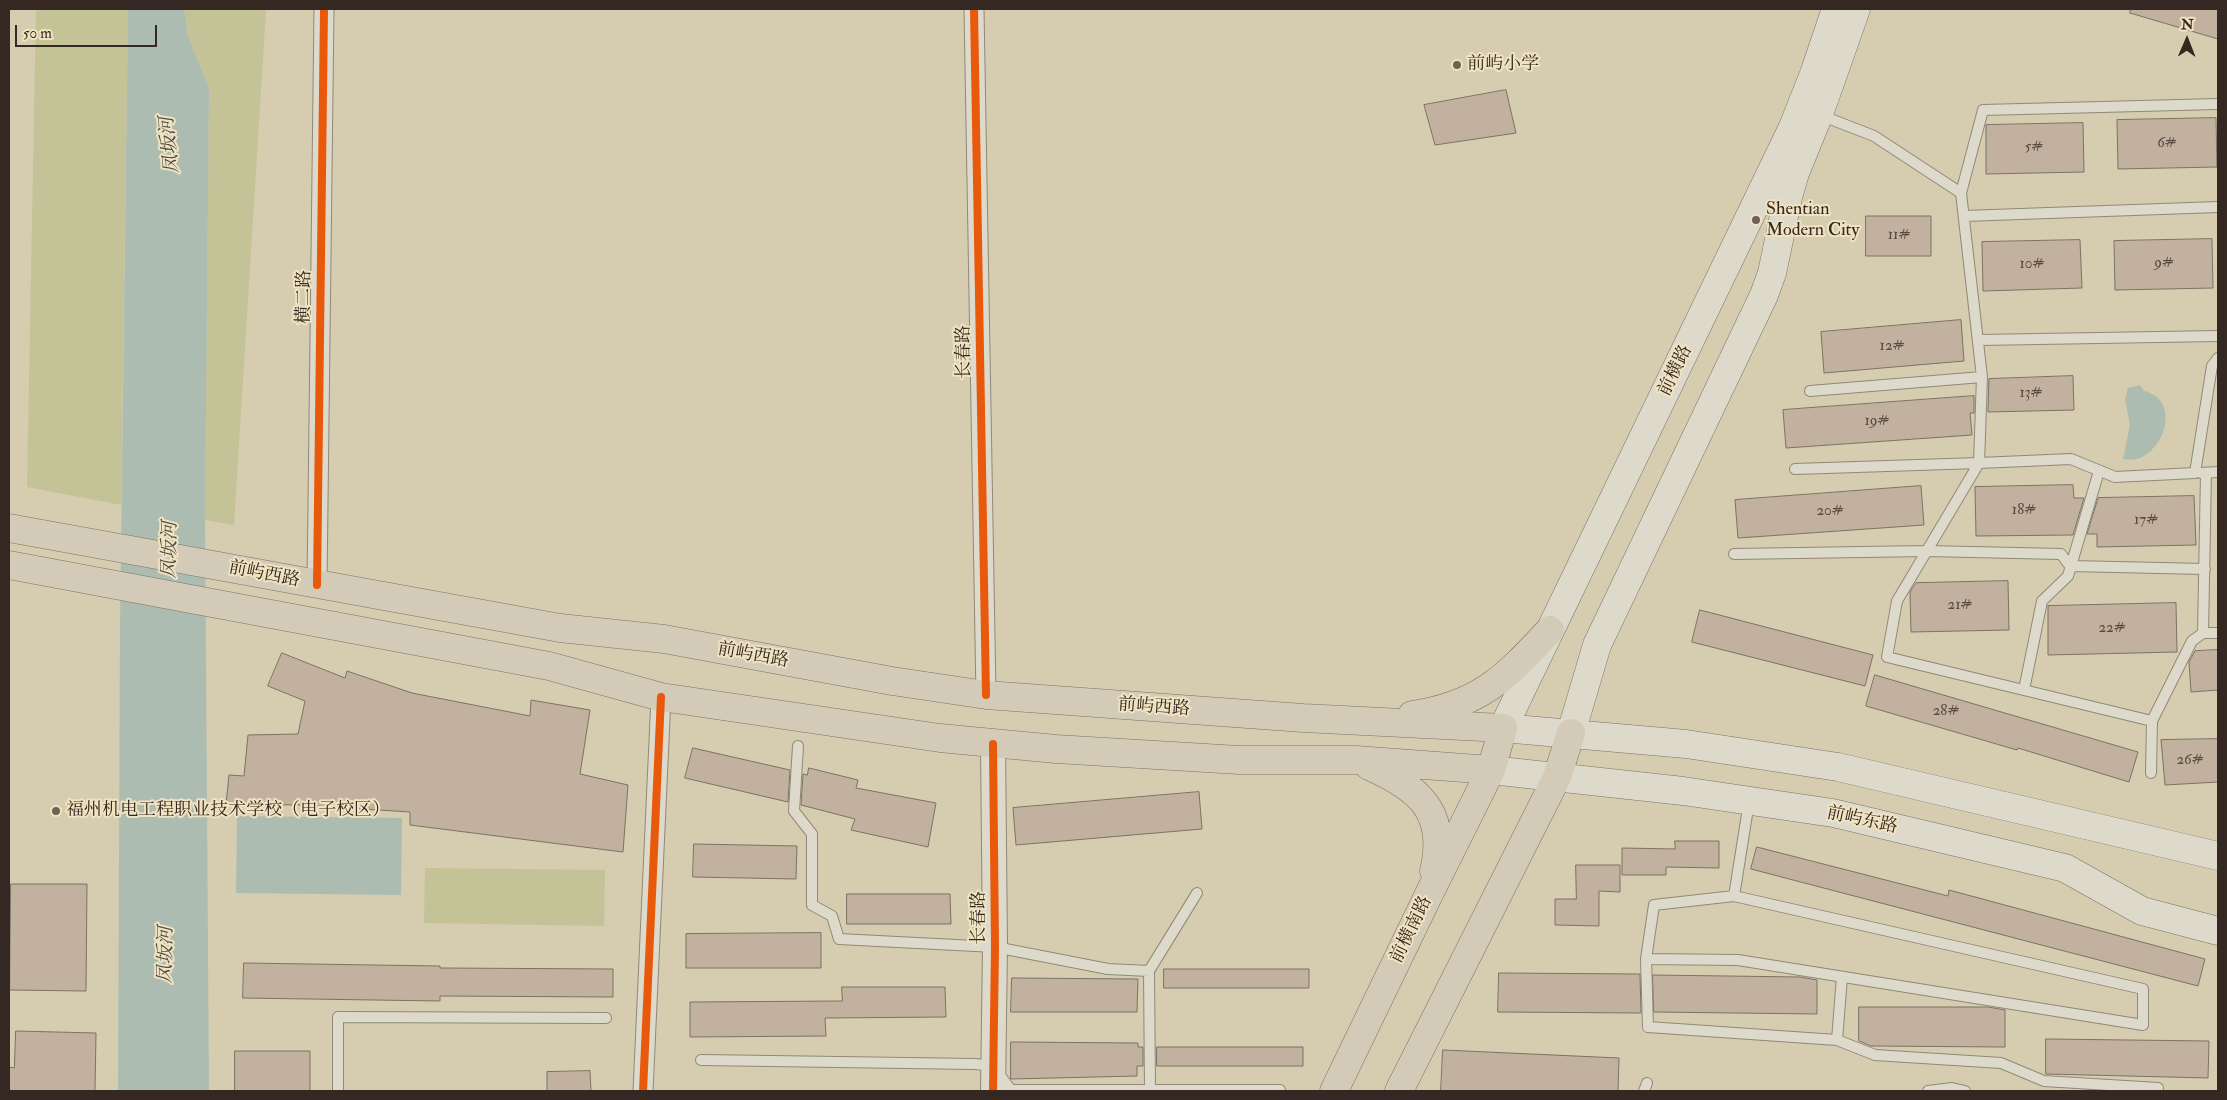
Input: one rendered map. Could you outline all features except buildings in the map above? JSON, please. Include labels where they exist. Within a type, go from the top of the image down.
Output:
[{"type":"main road","name":"前横路","points":[[1503,728],[1793,127],[1814,74],[1836,9]]},
{"type":"main road","points":[[1399,1091],[1558,777],[1597,645],[1764,295],[1772,273],[1788,197],[1856,9]]},
{"type":"main road","name":"前屿西路","points":[[9,528],[560,628],[664,640],[892,681],[986,695],[1302,718],[1503,728]]},
{"type":"main road","name":"前屿西路","points":[[9,565],[549,666],[661,697],[993,744],[1239,760],[1356,760],[1491,770]]},
{"type":"main road","points":[[1302,718],[1405,716],[1434,712],[1493,686],[1511,672],[1550,630]]},
{"type":"main road","points":[[1503,728],[1686,744],[1838,766],[2218,856]]},
{"type":"main road","name":"前横南路","points":[[1334,1091],[1491,770],[1503,728]]},
{"type":"main road","points":[[1356,760],[1408,786],[1426,804],[1433,816],[1438,838],[1437,859],[1430,892]]},
{"type":"main road","name":"前屿东路","points":[[1491,770],[1683,791],[1833,813],[2065,868],[2142,910],[2218,930]]},
{"type":"street","name":"横二路","points":[[317,585],[324,9]]},
{"type":"street","name":"长春路","points":[[974,9],[986,695]]},
{"type":"street","points":[[643,1091],[661,697]]},
{"type":"street","name":"长春路","points":[[993,744],[995,947],[993,1091]]},
{"type":"lane","points":[[2152,721],[1887,657],[1897,601],[1979,462],[1982,377],[1961,193],[1983,110],[2218,104]]},
{"type":"lane","points":[[1819,114],[1874,136],[1961,193]]},
{"type":"lane","points":[[1964,216],[2218,207]]},
{"type":"lane","points":[[1978,340],[2218,336]]},
{"type":"lane","points":[[2195,473],[2216,363]]},
{"type":"lane","points":[[1810,391],[1982,377]]},
{"type":"lane","points":[[1795,469],[2072,460],[2115,477],[2218,472]]},
{"type":"lane","points":[[2024,690],[2042,601],[2068,576],[2099,471]]},
{"type":"lane","points":[[2203,633],[2206,472]]},
{"type":"lane","points":[[1734,554],[1927,552],[2061,554],[2070,566]]},
{"type":"lane","points":[[2070,566],[2204,569]]},
{"type":"lane","points":[[2151,773],[2152,721],[2192,641],[2203,633],[2218,633]]},
{"type":"lane","points":[[798,746],[794,811],[812,834],[812,905],[832,916],[839,940],[995,947],[1108,969],[1149,971]]},
{"type":"lane","points":[[1734,896],[1750,801]]},
{"type":"lane","points":[[1150,1091],[1149,971],[1197,893]]},
{"type":"lane","points":[[1646,959],[1738,960],[2143,1025],[2143,989],[1734,896],[1654,906],[1646,959],[1648,1027],[1837,1040],[1876,1055],[2001,1064],[2043,1086],[2158,1088]]},
{"type":"lane","points":[[1837,1040],[1842,977]]},
{"type":"lane","points":[[338,1091],[338,1017],[606,1018]]},
{"type":"lane","points":[[701,1060],[993,1066],[1011,1090],[1280,1090]]},
{"type":"lane","points":[[1928,1091],[1952,1088],[1965,1091]]},
{"type":"green space","points":[[36,9],[128,9],[121,505],[27,487]]},
{"type":"green space","points":[[184,9],[266,9],[234,525],[205,520],[209,89],[188,35]]},
{"type":"green space","points":[[425,868],[605,870],[604,926],[424,923]]},
{"type":"water","name":"凤坂河","points":[[128,9],[184,9],[188,35],[209,89],[205,520],[209,1091],[118,1091],[120,628]]},
{"type":"water","points":[[2140,385],[2144,391],[2155,396],[2162,403],[2166,422],[2163,433],[2151,451],[2138,459],[2123,459],[2130,425],[2125,399],[2128,388]]},
{"type":"water","points":[[237,816],[402,818],[401,895],[236,893]]},
{"type":"cycle path","points":[[317,585],[324,9]]},
{"type":"cycle path","points":[[974,9],[986,695]]},
{"type":"cycle path","points":[[643,1091],[661,697]]},
{"type":"cycle path","points":[[993,744],[995,947],[993,1091]]},
{"type":"place","name":"前屿小学","points":[[1457,65]]},
{"type":"place","name":"Shentian Modern City","points":[[1756,220]]},
{"type":"place","name":"福州机电工程职业技术学校（电子校区）","points":[[56,811]]}]
